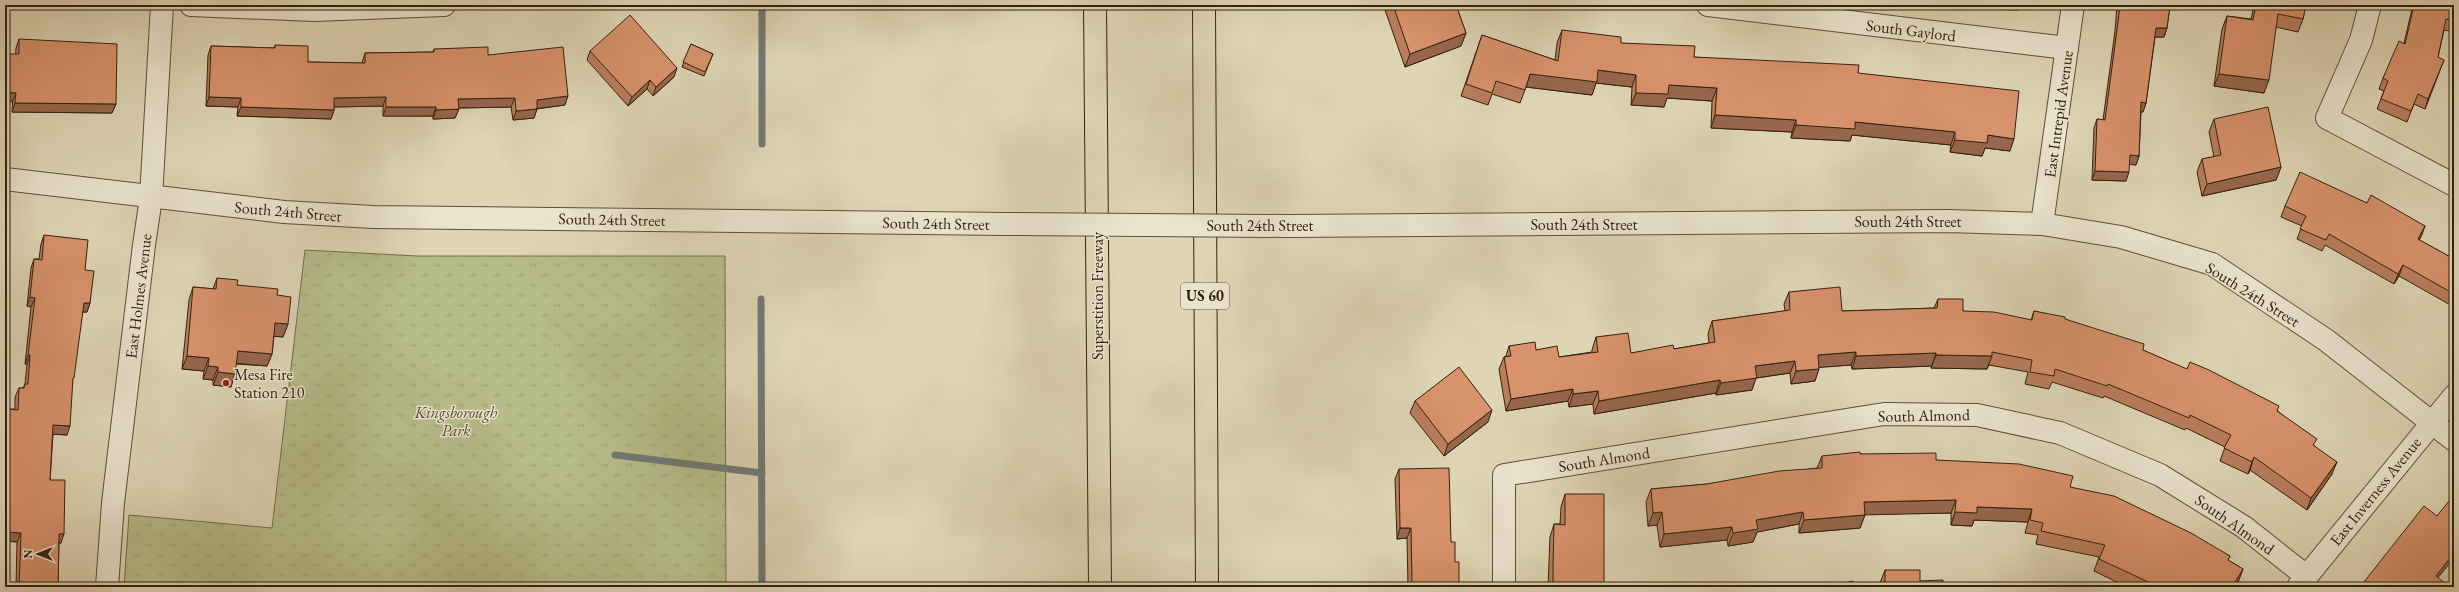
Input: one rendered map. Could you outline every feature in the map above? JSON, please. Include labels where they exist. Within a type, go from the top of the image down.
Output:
[{"type":"highway","name":"Superstition Freeway","points":[[1095,5],[1100,587]]},
{"type":"highway","name":"US 60","points":[[1204,5],[1207,587]]},
{"type":"street","name":"East Holmes Avenue","points":[[107,587],[113,503],[143,252],[151,198],[162,5]]},
{"type":"street","points":[[190,5],[314,8],[444,5]]},
{"type":"street","name":"South Gaylord","points":[[1708,5],[1783,10],[2067,48]]},
{"type":"street","name":"East Intrepid Avenue","points":[[2042,224],[2073,5]]},
{"type":"street","points":[[2370,5],[2361,40],[2327,118],[2454,185]]},
{"type":"street","name":"South 24th Street","points":[[5,179],[151,198],[284,212],[373,217],[1289,226],[1948,221],[2042,224],[2121,237],[2212,264],[2326,340],[2432,421],[2454,440]]},
{"type":"street","name":"East Inverness Avenue","points":[[2302,582],[2432,421],[2454,396]]},
{"type":"street","name":"South Almond","points":[[1504,587],[1504,475],[1884,414],[1977,415],[2060,433],[2160,474],[2244,527],[2302,582]]},
{"type":"green space","name":"Kingsborough Park","points":[[305,250],[417,256],[725,256],[726,587],[124,587],[129,515],[272,528]]},
{"type":"building","points":[[1393,5],[1456,5],[1466,33],[1410,54]]},
{"type":"building","points":[[2120,5],[2170,5],[2167,28],[2156,28],[2146,103],[2141,102],[2139,156],[2130,155],[2129,172],[2095,171],[2097,119],[2105,120]]},
{"type":"building","points":[[2256,5],[2306,5],[2303,19],[2278,14],[2269,80],[2219,74],[2227,16],[2253,20]]},
{"type":"building","points":[[2414,5],[2454,5],[2454,21],[2446,19],[2438,57],[2444,60],[2428,99],[2418,94],[2411,111],[2381,99],[2388,81],[2383,78],[2399,41],[2405,44]]},
{"type":"building","points":[[630,15],[677,68],[656,87],[650,80],[632,97],[590,51]]},
{"type":"building","points":[[1562,30],[1621,37],[1621,43],[1695,46],[1694,57],[1859,65],[1858,73],[2019,91],[2014,139],[1988,135],[1987,143],[1955,140],[1955,132],[1855,122],[1855,129],[1796,125],[1796,120],[1715,115],[1717,88],[1669,85],[1668,94],[1636,93],[1636,75],[1598,70],[1597,82],[1530,74],[1525,90],[1496,81],[1492,93],[1466,84],[1482,35],[1558,61]]},
{"type":"building","points":[[19,39],[117,44],[116,104],[15,103],[16,93],[5,92],[5,54],[19,54]]},
{"type":"building","points":[[691,44],[713,54],[705,72],[683,62]]},
{"type":"building","points":[[275,45],[308,46],[308,62],[365,63],[365,53],[434,52],[434,49],[488,47],[488,55],[563,47],[568,96],[537,100],[537,109],[516,111],[515,98],[458,99],[459,109],[436,110],[436,107],[386,107],[386,97],[334,98],[334,110],[241,107],[241,98],[209,97],[211,46],[275,48]]},
{"type":"building","points":[[2268,107],[2281,167],[2207,184],[2202,159],[2221,155],[2214,119]]},
{"type":"building","points":[[2300,172],[2367,203],[2371,195],[2425,226],[2418,239],[2454,259],[2454,294],[2403,265],[2398,274],[2329,234],[2326,240],[2300,229],[2306,216],[2285,206]]},
{"type":"building","points":[[44,235],[88,240],[85,270],[94,271],[90,303],[84,303],[73,378],[70,426],[53,425],[50,480],[65,480],[64,534],[59,534],[58,587],[19,587],[21,533],[5,532],[6,409],[18,410],[19,388],[24,388],[25,384],[28,384],[30,355],[28,355],[35,298],[30,297],[34,259],[42,260]]},
{"type":"building","points":[[217,278],[238,280],[237,285],[278,289],[277,295],[291,297],[288,324],[275,323],[272,354],[238,351],[235,374],[218,372],[218,367],[208,366],[209,358],[187,356],[193,287],[216,289]]},
{"type":"building","points":[[1840,287],[1842,311],[1937,308],[1938,299],[1963,299],[1963,311],[1994,312],[2032,320],[2034,311],[2065,317],[2065,319],[2144,344],[2143,350],[2187,369],[2190,362],[2209,370],[2279,406],[2277,411],[2317,439],[2313,445],[2337,462],[2311,498],[2254,457],[2252,462],[2224,448],[2231,435],[2190,415],[2189,418],[2108,384],[2107,386],[2055,369],[2054,376],[2030,372],[2032,360],[1992,352],[1992,356],[1936,355],[1936,353],[1856,356],[1856,352],[1818,355],[1819,369],[1796,371],[1795,361],[1755,366],[1757,378],[1721,383],[1720,380],[1599,401],[1598,391],[1573,394],[1573,389],[1511,399],[1504,357],[1511,356],[1509,346],[1535,342],[1536,350],[1557,346],[1559,357],[1598,352],[1596,337],[1628,333],[1631,353],[1673,345],[1674,349],[1715,342],[1712,321],[1790,310],[1789,292]]},
{"type":"building","points":[[1459,367],[1492,410],[1448,444],[1415,401]]},
{"type":"building","points":[[1860,452],[1860,454],[1936,453],[1936,460],[2019,464],[2073,476],[2070,487],[2114,496],[2191,533],[2230,556],[2228,560],[2243,569],[2232,587],[2159,587],[2099,559],[2105,545],[2041,531],[2043,523],[2030,520],[2032,509],[1977,507],[1977,513],[1955,512],[1956,500],[1864,502],[1865,515],[1804,520],[1803,512],[1756,520],[1758,529],[1733,533],[1732,527],[1664,534],[1662,512],[1653,513],[1651,489],[1707,484],[1779,471],[1822,468],[1822,456]]},
{"type":"building","points":[[1449,468],[1451,542],[1455,542],[1455,562],[1459,562],[1459,587],[1424,587],[1424,583],[1412,583],[1411,528],[1400,528],[1399,469]]},
{"type":"building","points":[[1565,494],[1604,494],[1604,587],[1553,587],[1554,524],[1565,525]]},
{"type":"building","points":[[2449,501],[2454,505],[2454,553],[2436,576],[2447,585],[2446,587],[2360,587],[2424,506],[2437,516]]},
{"type":"building","points":[[1885,570],[1920,570],[1920,581],[1943,580],[1943,583],[1965,587],[1885,587]]},
{"type":"building","points":[[1853,581],[1854,587],[1824,587]]},
{"type":"waterway","points":[[762,5],[762,144]]},
{"type":"waterway","points":[[761,299],[762,587]]},
{"type":"waterway","points":[[615,455],[762,473]]},
{"type":"place","name":"Mesa Fire Station 210","points":[[226,383]]}]
